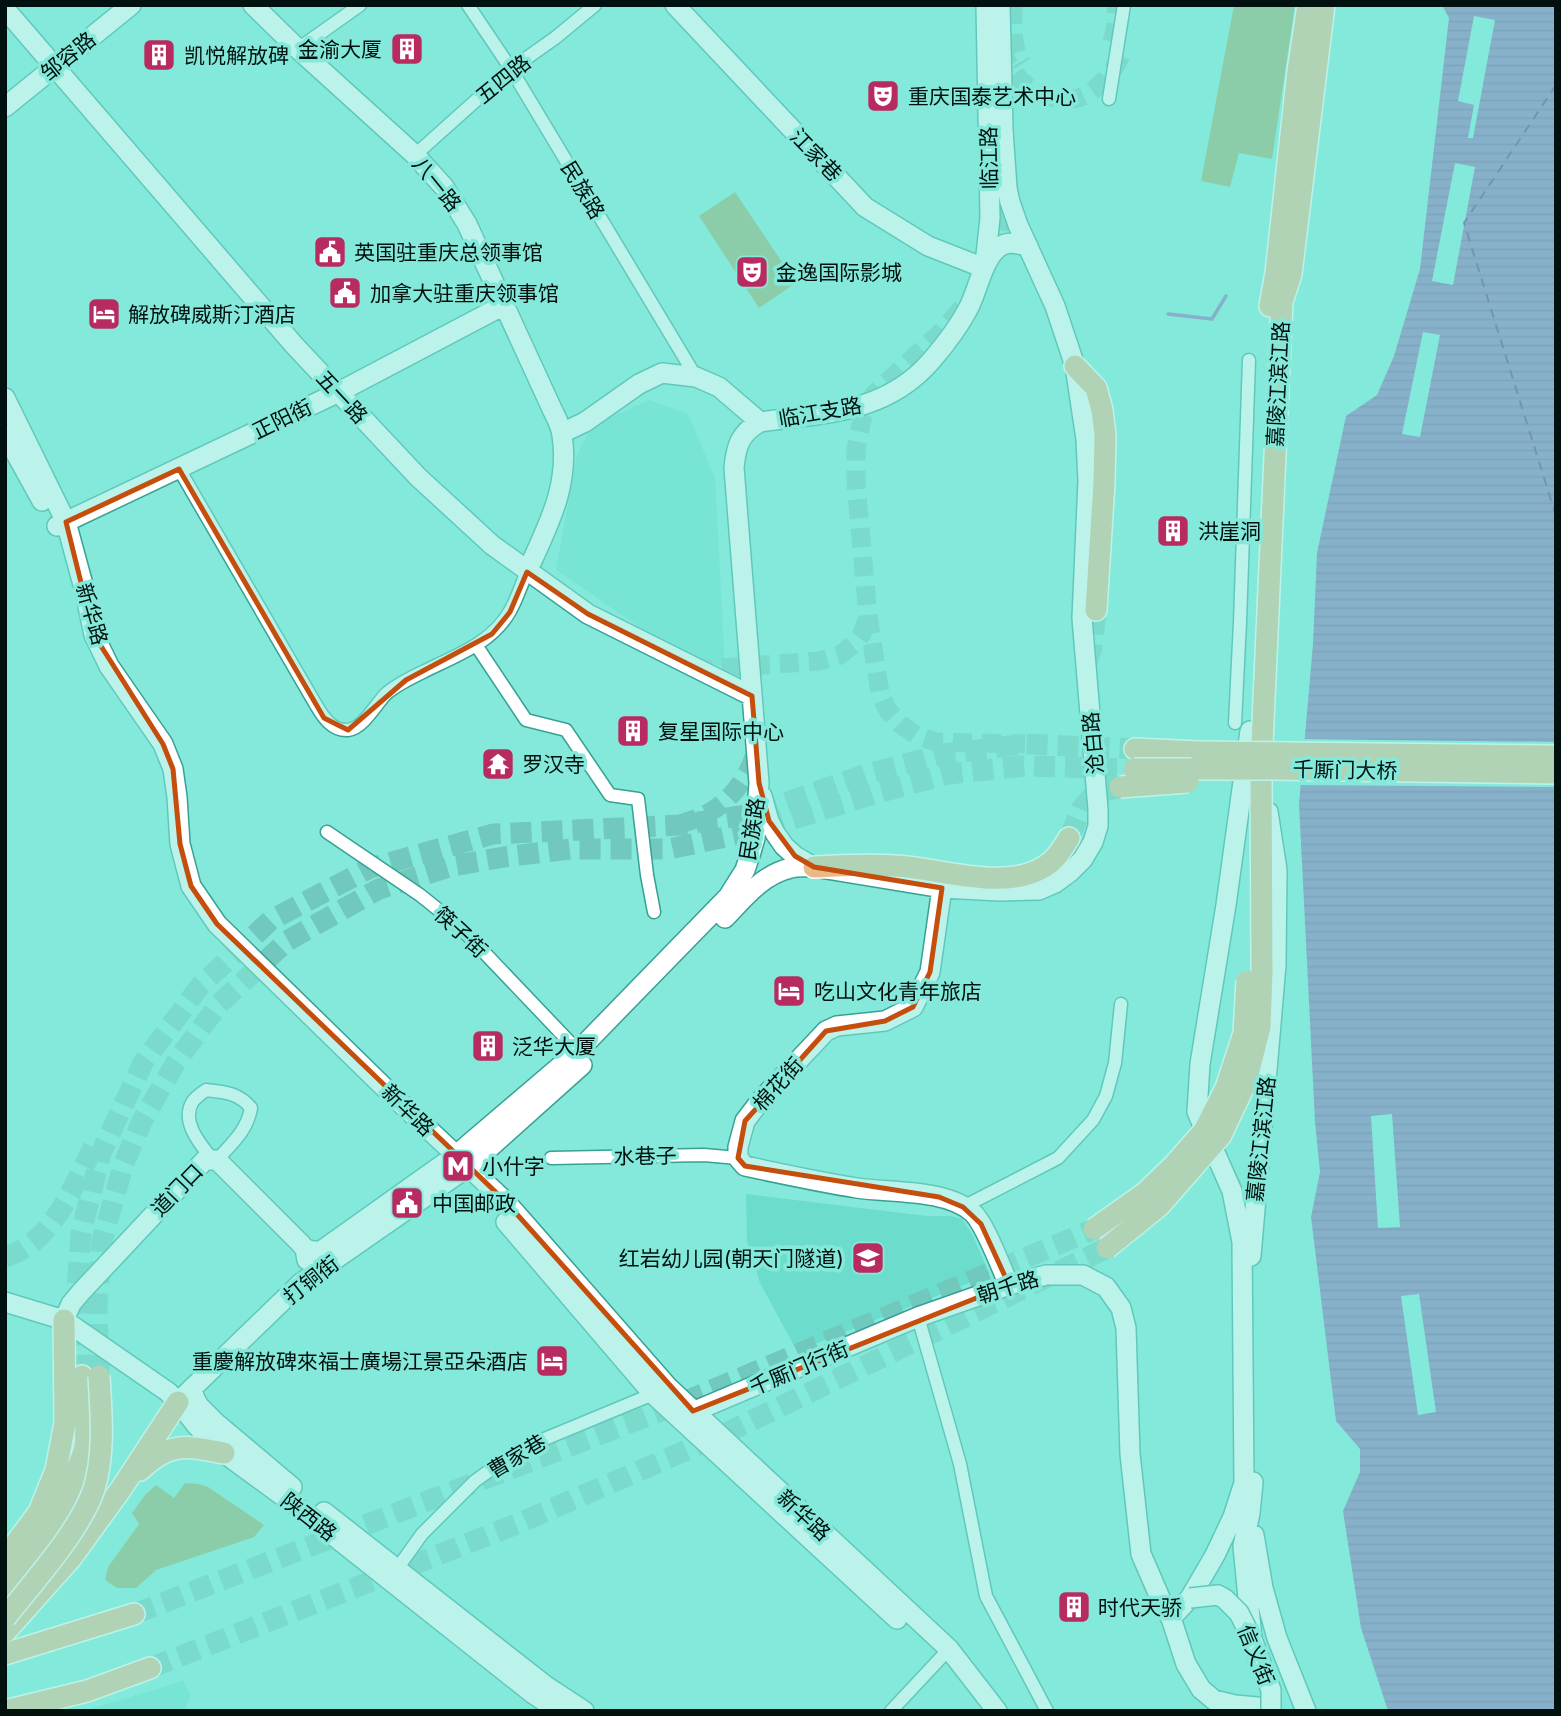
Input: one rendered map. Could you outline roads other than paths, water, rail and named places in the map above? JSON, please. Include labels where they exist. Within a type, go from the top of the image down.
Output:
[{"type":"main road","name":"邹容路","points":[[5,107],[131,5]]},
{"type":"main road","name":"八一路","points":[[253,5],[415,155],[444,187],[467,224],[562,433],[563,475],[555,510],[527,572]]},
{"type":"main road","name":"江家巷","points":[[674,5],[865,207],[928,246],[984,268]]},
{"type":"main road","name":"临江路","points":[[984,268],[990,218],[986,5]]},
{"type":"main road","name":"临江路","points":[[1000,5],[1007,188],[1014,215],[1028,246]]},
{"type":"main road","name":"嘉陵江滨江路","points":[[1181,1607],[1215,1555],[1233,1517],[1244,1483],[1242,1242],[1232,1191],[1197,1112],[1200,1064],[1226,905],[1276,273],[1298,71],[1308,5]]},
{"type":"main road","name":"嘉陵江滨江路","points":[[1107,1248],[1159,1206],[1221,1135],[1246,1082],[1260,1027],[1273,324],[1291,274],[1324,5]]},
{"type":"main road","name":"五一路","points":[[5,9],[337,393],[418,477],[492,545],[588,614],[752,696]]},
{"type":"main road","name":"临江支路","points":[[562,433],[585,422],[639,384],[662,373],[696,377],[719,387],[760,422],[849,409],[876,401],[913,379],[930,362],[957,327],[995,250],[1004,243],[1028,246]]},
{"type":"main road","name":"沧白路","points":[[759,783],[775,834],[795,856],[814,867],[942,888],[1039,890],[1070,872],[1083,859],[1093,842],[1098,826],[1097,790],[1082,618],[1088,481],[1086,439],[1075,366],[1055,306],[1028,246]]},
{"type":"main road","name":"正阳街","points":[[62,524],[337,393],[504,305]]},
{"type":"main road","points":[[1075,366],[1096,388],[1105,435],[1096,610]]},
{"type":"main road","name":"新华路","points":[[5,398],[62,524],[84,638],[99,671],[155,749],[164,770],[168,849],[181,891],[208,933],[457,1165],[495,1210],[728,1462],[799,1530],[944,1653],[997,1711]]},
{"type":"main road","name":"民族路","points":[[457,1165],[578,1051],[684,944],[728,897],[745,870],[755,838],[759,783],[734,468],[740,439],[748,429],[760,422]]},
{"type":"main road","name":"新华路","points":[[5,434],[62,524]]},
{"type":"main road","name":"嘉陵江滨江路","points":[[1094,1228],[1144,1194],[1204,1131],[1227,1088],[1244,1033],[1248,972],[1242,727]]},
{"type":"main road","name":"千厮门大桥","points":[[1556,756],[1200,752],[1135,759],[1264,767],[1556,773]]},
{"type":"main road","name":"嘉陵江滨江路","points":[[1250,1513],[1254,1478],[1251,1256],[1276,965],[1277,870],[1264,767]]},
{"type":"main road","points":[[1120,787],[1188,782],[1264,767]]},
{"type":"main road","points":[[814,867],[896,866],[996,879],[1027,875],[1046,866],[1057,857],[1069,838]]},
{"type":"main road","name":"民族路","points":[[457,1165],[594,1054],[755,887],[781,871],[793,867],[814,867]]},
{"type":"main road","name":"棉花街","points":[[738,1158],[745,1121],[761,1100],[826,1031],[837,1026],[885,1021],[913,1007],[930,972],[942,888]]},
{"type":"main road","points":[[738,1158],[745,1166],[859,1188],[939,1198],[963,1207],[974,1213],[981,1224],[1009,1285]]},
{"type":"main road","name":"道门口","points":[[64,1320],[71,1304],[81,1292],[205,1160],[214,1159],[305,1249]]},
{"type":"main road","name":"打铜街","points":[[305,1249],[321,1251],[457,1165]]},
{"type":"main road","name":"打铜街","points":[[185,1395],[301,1283],[430,1192],[457,1165]]},
{"type":"main road","points":[[1232,1191],[1245,1194],[1257,1178]]},
{"type":"main road","points":[[301,1283],[308,1268],[305,1249]]},
{"type":"main road","name":"朝千路","points":[[918,1317],[1045,1275],[1083,1275],[1106,1287],[1121,1308],[1126,1328],[1130,1454],[1141,1555],[1164,1607],[1181,1607],[1186,1664],[1201,1689],[1214,1700],[1265,1710]]},
{"type":"main road","points":[[5,1289],[56,1303],[81,1292]]},
{"type":"main road","name":"陕西路","points":[[5,1302],[64,1320],[168,1392],[195,1399],[225,1432],[264,1465],[546,1686],[584,1711]]},
{"type":"main road","name":"千厮门行街","points":[[686,1414],[918,1317]]},
{"type":"main road","points":[[5,1618],[75,1526],[93,1490],[99,1465],[102,1426],[64,1320]]},
{"type":"main road","points":[[5,1558],[39,1512],[56,1470],[65,1423],[82,1375]]},
{"type":"main road","points":[[5,1587],[62,1510],[74,1482],[85,1447],[82,1375]]},
{"type":"main road","points":[[5,1632],[71,1558],[121,1489],[152,1453],[185,1395]]},
{"type":"main road","name":"陕西路","points":[[185,1395],[196,1425],[225,1454],[291,1502],[559,1711]]},
{"type":"main road","points":[[152,1453],[194,1447],[225,1454]]},
{"type":"main road","points":[[1250,1513],[1243,1546],[1252,1639]]},
{"type":"main road","points":[[1250,1513],[1263,1588],[1277,1638],[1306,1711]]},
{"type":"main road","name":"信义街","points":[[1181,1607],[1218,1595],[1239,1613],[1271,1689],[1265,1710]]},
{"type":"main road","points":[[5,1654],[134,1614]]},
{"type":"main road","name":"新华路","points":[[944,1653],[981,1711]]},
{"type":"main road","points":[[7,1711],[87,1691],[150,1668]]},
{"type":"main road","points":[[1265,1710],[1269,1699],[1288,1688],[1291,1676]]},
{"type":"street","points":[[298,49],[359,5]]},
{"type":"street","name":"民族路","points":[[468,5],[511,69],[696,377]]},
{"type":"street","name":"五四路","points":[[415,155],[511,69],[555,38],[594,5]]},
{"type":"street","points":[[1109,99],[1124,5]]},
{"type":"street","points":[[1242,727],[1240,622],[1249,360]]},
{"type":"street","points":[[179,469],[316,705],[334,727],[348,730],[359,724],[385,694],[492,634],[510,612],[527,572]]},
{"type":"street","points":[[476,645],[526,720],[566,730],[610,795],[638,800],[654,912]]},
{"type":"street","name":"筷子街","points":[[327,832],[420,895],[460,927],[578,1051]]},
{"type":"street","points":[[963,1207],[1059,1158],[1093,1120],[1106,1096],[1115,1063],[1121,1004]]},
{"type":"street","points":[[206,1090],[231,1093],[245,1100],[251,1108],[249,1121],[243,1132],[214,1159],[195,1136],[190,1121],[193,1100],[206,1090]]},
{"type":"street","name":"水巷子","points":[[551,1158],[704,1155],[738,1158]]},
{"type":"street","points":[[918,1317],[960,1464],[986,1596],[1047,1711]]},
{"type":"street","name":"曹家巷","points":[[397,1569],[422,1534],[439,1516],[475,1481],[518,1450],[661,1391]]},
{"type":"street","points":[[891,1711],[944,1653]]},
{"type":"waterway","points":[[1168,314],[1212,319],[1226,296]]},
{"type":"tunnel","points":[[1013,5],[1014,43],[1022,64]]},
{"type":"tunnel","points":[[1112,42],[1117,5]]},
{"type":"tunnel","points":[[1002,48],[1019,79],[1038,92],[1061,99],[1080,97],[1095,89],[1108,77],[1121,56]]},
{"type":"tunnel","points":[[990,257],[1000,221],[1005,184]]},
{"type":"tunnel","points":[[962,308],[940,333],[874,394],[863,415],[856,449],[856,484],[868,616],[880,693],[887,709],[900,724],[916,735],[936,742],[1025,744]]},
{"type":"tunnel","points":[[1086,664],[1092,648],[1096,610]]},
{"type":"tunnel","points":[[693,668],[819,661],[840,655],[862,634],[868,616]]},
{"type":"tunnel","points":[[82,1376],[76,1304],[81,1233],[101,1153],[143,1063],[200,986],[271,920],[370,868],[493,834],[679,825],[753,814],[867,774],[944,754],[1025,744],[1135,749]]},
{"type":"tunnel","points":[[679,825],[702,816],[730,797],[747,773],[757,747]]},
{"type":"tunnel","points":[[99,1376],[97,1305],[102,1241],[124,1163],[142,1121],[176,1062],[219,1004],[287,941],[379,889],[452,866],[570,849],[669,849],[758,830],[948,774],[1024,766],[1134,769]]},
{"type":"tunnel","points":[[1069,838],[1082,808],[1094,794],[1120,787]]},
{"type":"tunnel","points":[[5,1257],[22,1250],[49,1226],[60,1211],[94,1146]]},
{"type":"tunnel","points":[[134,1614],[674,1406],[1094,1229]]},
{"type":"tunnel","points":[[150,1668],[517,1524],[724,1434],[1107,1248]]},
{"type":"railway","points":[[1142,764],[1556,768]]},
{"type":"place","name":"金渝大厦","points":[[407,49]]},
{"type":"place","name":"凯悦解放碑","points":[[159,55]]},
{"type":"place","name":"重庆国泰艺术中心","points":[[883,96]]},
{"type":"place","name":"英国驻重庆总领事馆","points":[[330,252]]},
{"type":"place","name":"金逸国际影城","points":[[752,272]]},
{"type":"place","name":"加拿大驻重庆领事馆","points":[[345,293]]},
{"type":"place","name":"解放碑威斯汀酒店","points":[[104,314]]},
{"type":"place","name":"洪崖洞","points":[[1173,531]]},
{"type":"place","name":"复星国际中心","points":[[633,731]]},
{"type":"place","name":"罗汉寺","points":[[498,764]]},
{"type":"place","name":"吃山文化青年旅店","points":[[789,991]]},
{"type":"place","name":"泛华大厦","points":[[488,1046]]},
{"type":"place","name":"小什字","points":[[458,1166]]},
{"type":"place","name":"中国邮政","points":[[407,1203]]},
{"type":"place","name":"红岩幼儿园(朝天门隧道)","points":[[868,1258]]},
{"type":"place","name":"重慶解放碑來福士廣場江景亞朵酒店","points":[[552,1361]]},
{"type":"place","name":"时代天骄","points":[[1074,1607]]}]
